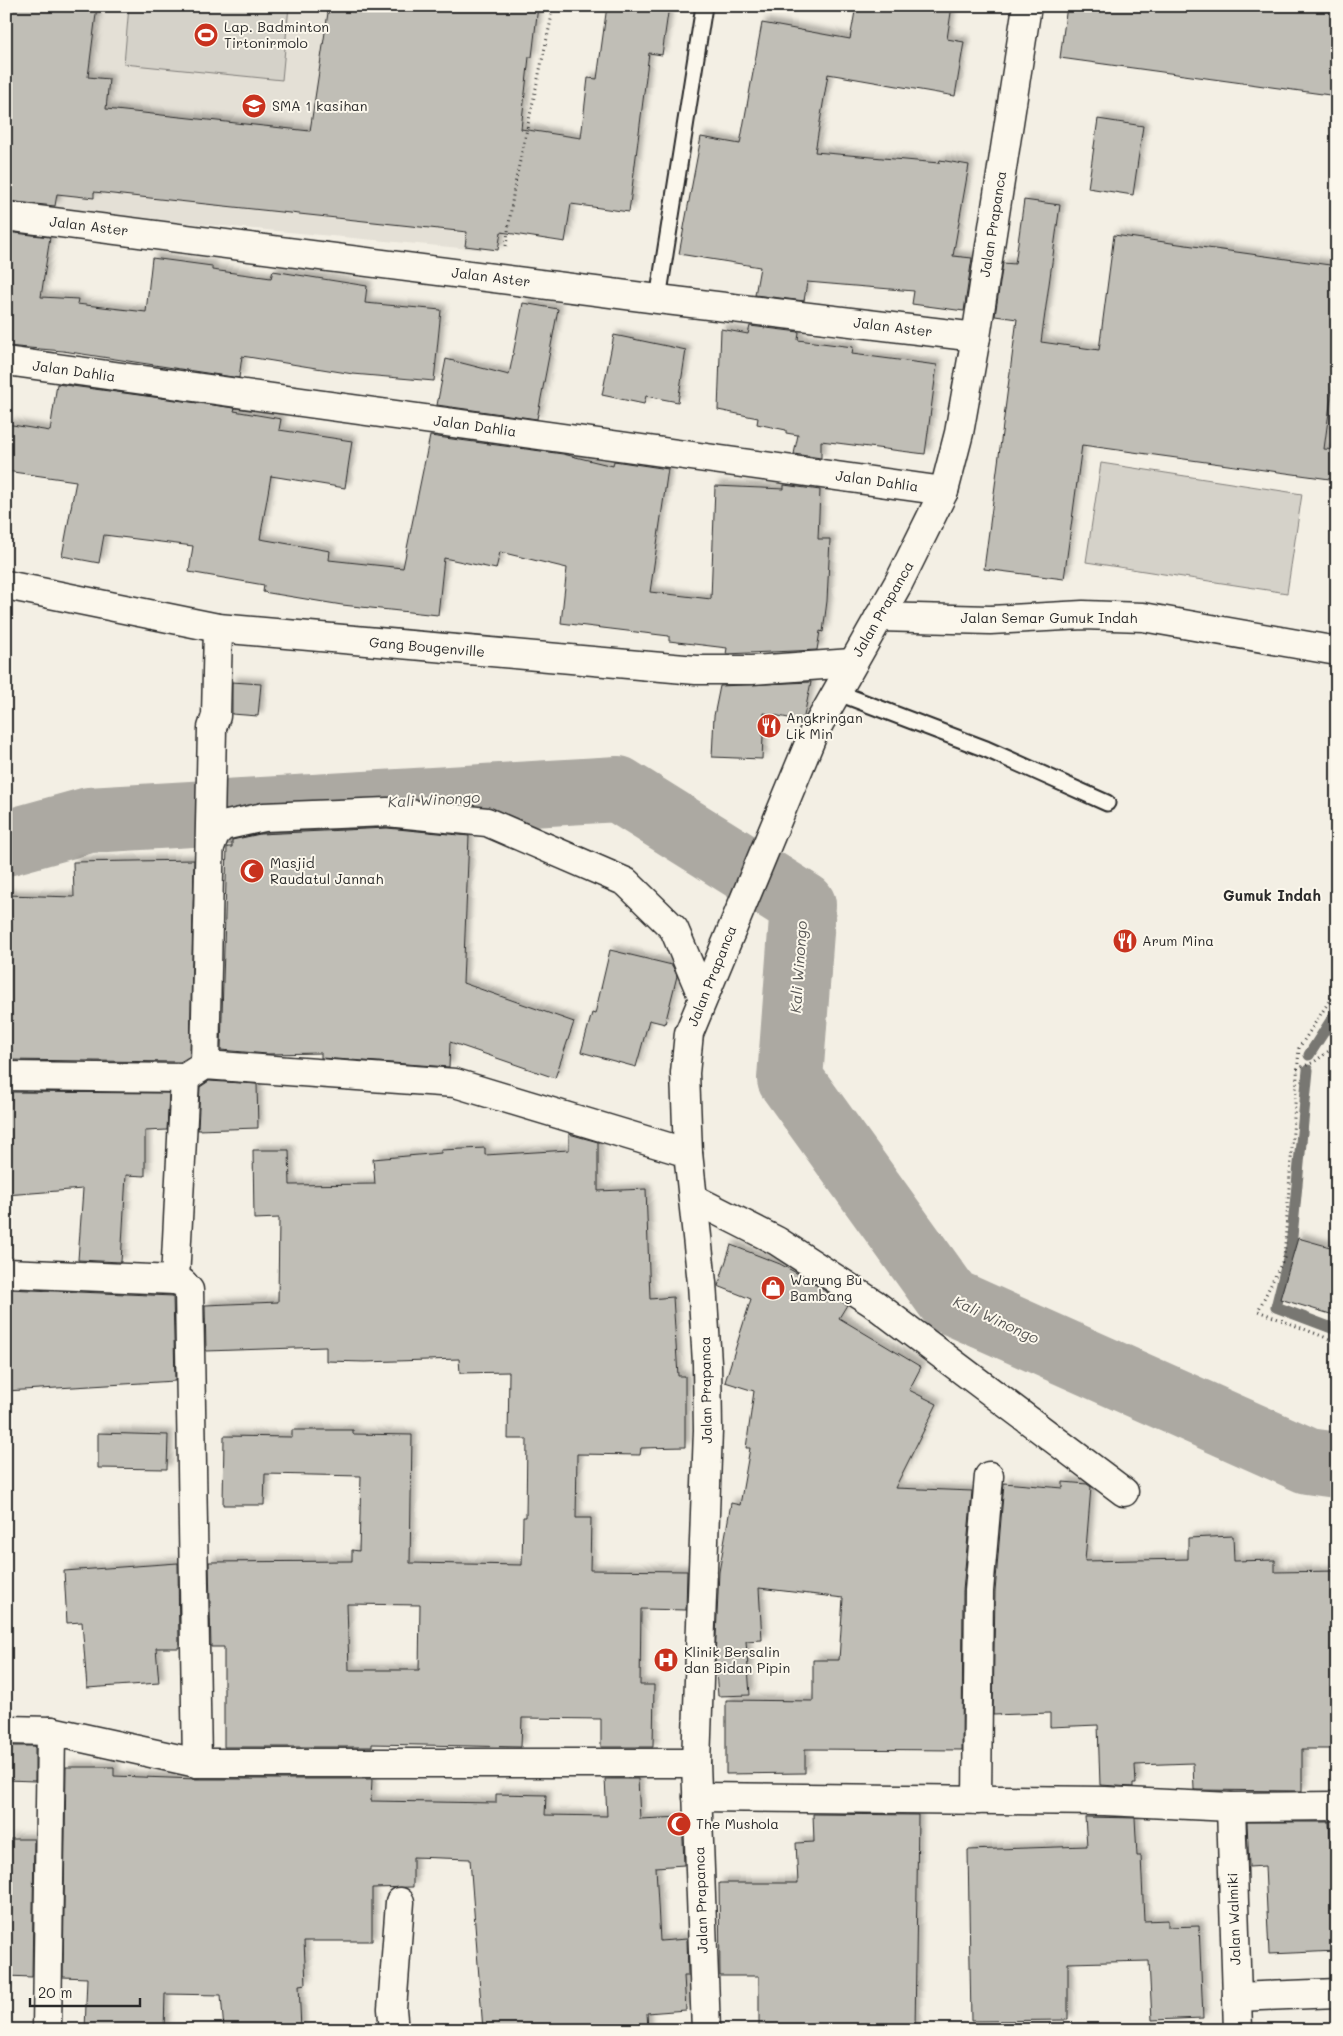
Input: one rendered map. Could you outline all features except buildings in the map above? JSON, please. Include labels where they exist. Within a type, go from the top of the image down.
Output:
[{"type":"street","name":"Jalan Prapanca","points":[[706,2030],[696,1762],[708,1430],[706,1354],[694,1199],[688,1153],[685,1073],[689,1033],[813,734],[918,548],[944,491],[959,433],[976,337],[1027,6]]},
{"type":"street","name":"Jalan Aster","points":[[6,216],[658,299],[976,337]]},
{"type":"street","name":"Jalan Dahlia","points":[[6,361],[944,491]]},
{"type":"street","name":"Gang Bougenville","points":[[6,585],[218,628],[696,670],[752,670],[852,663]]},
{"type":"street","name":"Jalan Semar Gumuk Indah","points":[[879,617],[990,620],[1083,615],[1143,617],[1337,651]]},
{"type":"street","points":[[175,1280],[195,1072],[210,840],[212,728],[216,716],[218,628]]},
{"type":"street","points":[[210,840],[223,826],[264,817],[387,812],[487,822],[626,882],[674,929],[703,998]]},
{"type":"street","points":[[6,1076],[195,1072],[455,1083],[688,1153]]},
{"type":"street","points":[[694,1199],[777,1241],[873,1303],[1124,1492]]},
{"type":"street","points":[[6,1273],[175,1280],[186,1286],[191,1298],[197,1763]]},
{"type":"street","points":[[977,1800],[979,1591],[989,1476]]},
{"type":"street","points":[[6,1730],[51,1731],[197,1763],[696,1762]]},
{"type":"street","points":[[47,2030],[51,1731]]},
{"type":"street","points":[[697,1797],[1105,1801],[1231,1807],[1337,1806]]},
{"type":"street","name":"Jalan Walmiki","points":[[1231,1807],[1238,2030]]},
{"type":"street","points":[[394,2030],[392,2009],[400,1902]]},
{"type":"street","points":[[1237,1997],[1337,1993]]},
{"type":"lane","points":[[658,299],[704,6]]},
{"type":"lane","points":[[836,692],[986,749],[1107,803]]},
{"type":"path","points":[[501,278],[514,188],[554,6]]},
{"type":"path","points":[[1337,989],[1299,1048],[1284,1258],[1258,1311],[1337,1342]]},
{"type":"path","points":[[1298,1070],[1314,1062],[1333,1048],[1337,1049]]},
{"type":"shaded area","name":"SMA 1 kasihan","points":[[6,6],[514,6],[482,250],[6,206]]},
{"type":"shaded area","name":"Lap. Badminton Tirtonirmolo","points":[[129,6],[289,6],[282,80],[124,64]]},
{"type":"shaded area","points":[[1101,463],[1302,494],[1287,593],[1086,562]]},
{"type":"waterway","name":"Kali Winongo","points":[[6,843],[89,820],[618,789],[803,905],[790,1079],[950,1301],[1308,1461],[1337,1465]]},
{"type":"waterway","points":[[1309,1055],[1337,1011]]},
{"type":"waterway","points":[[1308,1070],[1291,1247],[1276,1307],[1337,1330]]},
{"type":"place","name":"Lap. Badminton Tirtonirmolo","points":[[206,35]]},
{"type":"place","name":"SMA 1 kasihan","points":[[254,106]]},
{"type":"place","name":"Angkringan Lik Min","points":[[769,726]]},
{"type":"place","name":"Masjid Raudatul Jannah","points":[[252,871]]},
{"type":"place","name":"Arum Mina","points":[[1125,941]]},
{"type":"place","name":"Warung Bu Bambang","points":[[773,1288]]},
{"type":"place","name":"Klinik Bersalin dan Bidan Pipin","points":[[666,1660]]},
{"type":"place","name":"The Mushola","points":[[679,1824]]},
{"type":"district","name":"Gumuk Indah","points":[[1272,896]]}]
